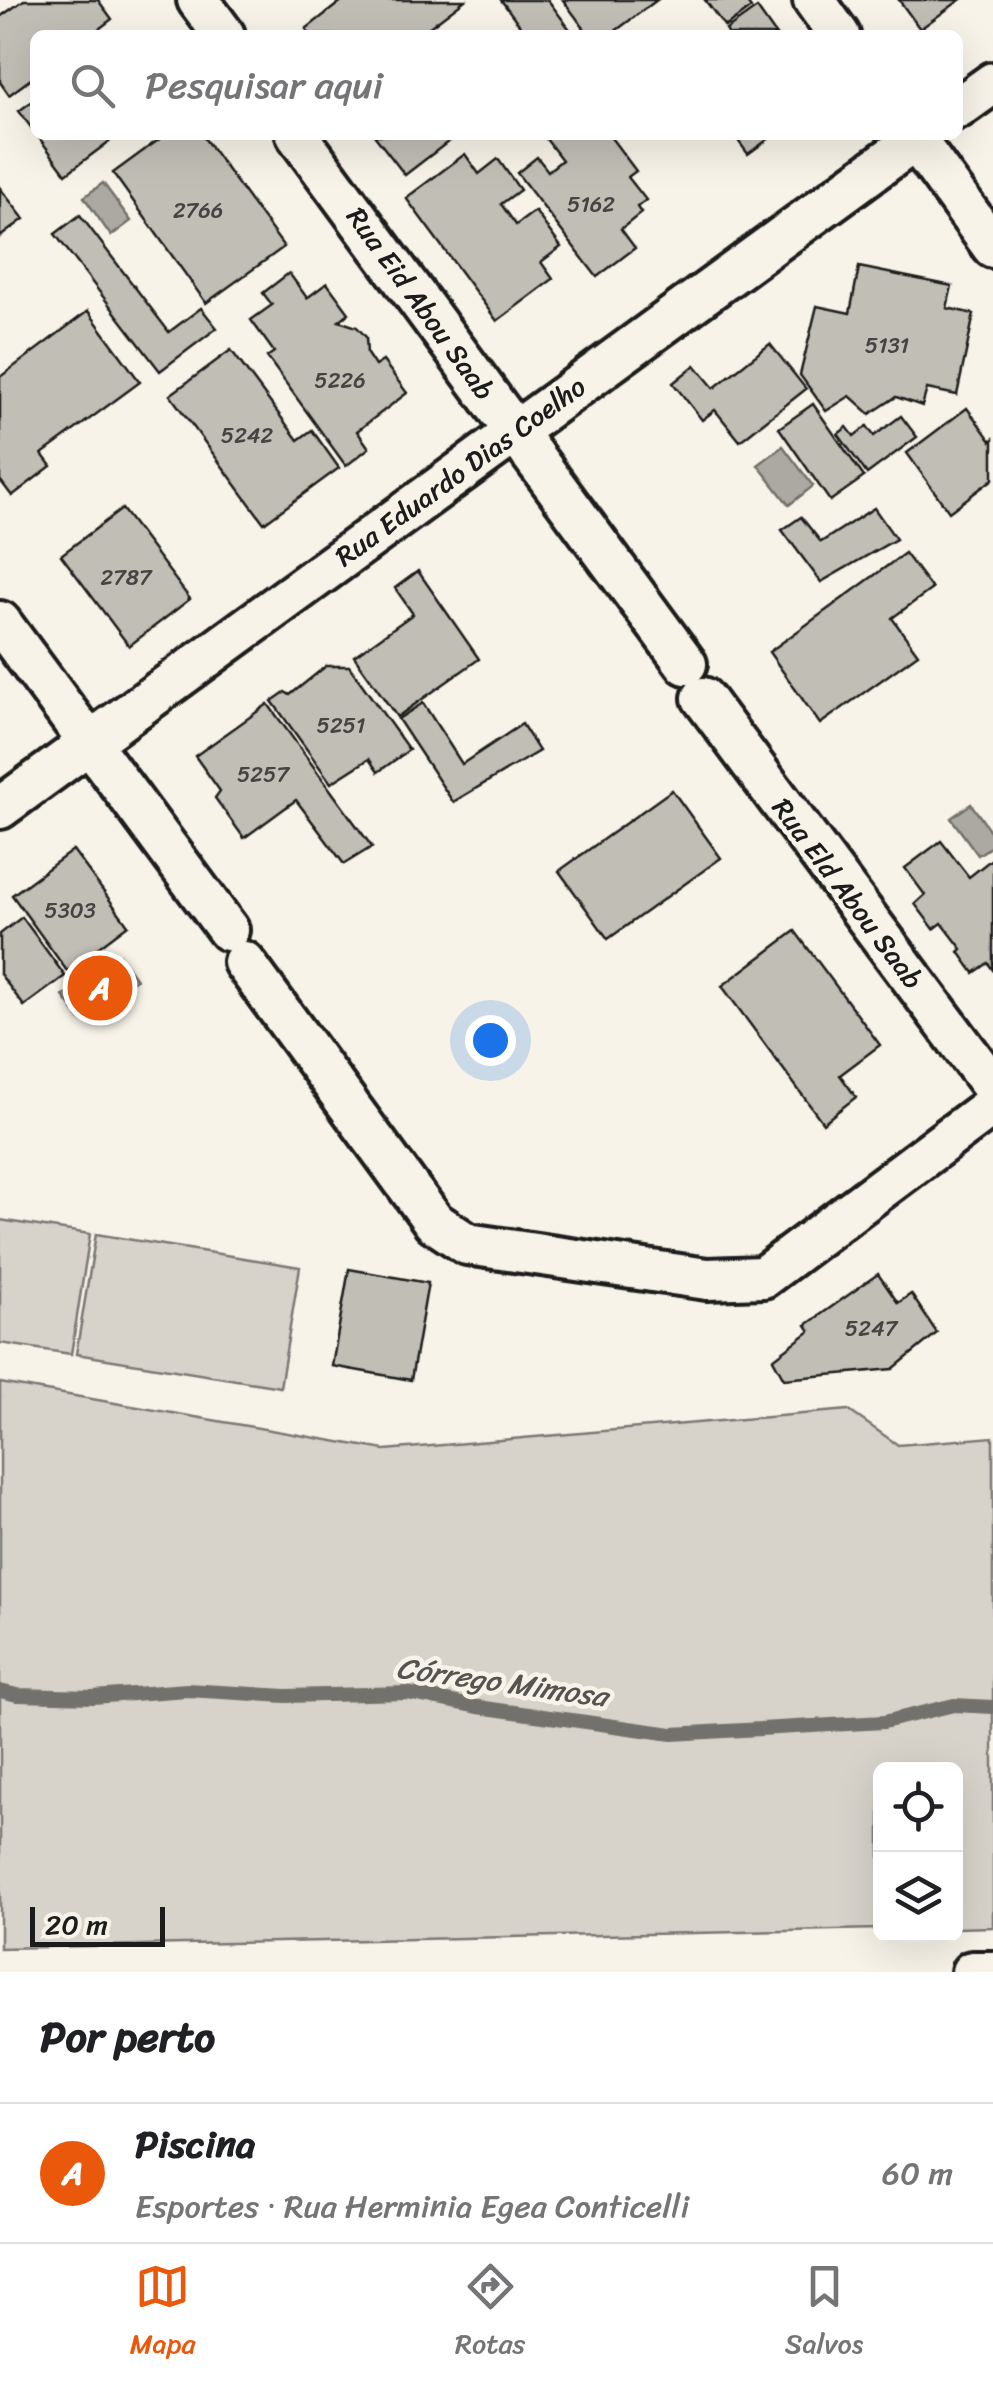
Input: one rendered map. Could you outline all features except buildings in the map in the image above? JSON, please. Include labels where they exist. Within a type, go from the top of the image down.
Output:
[{"type":"street","points":[[198,0],[220,30]]},
{"type":"street","points":[[814,0],[836,30]]},
{"type":"street","points":[[963,104],[993,83]]},
{"type":"street","name":"Rua Eid Abou Saab","points":[[301,140],[695,681]]},
{"type":"street","name":"Rua Eduardo Dias Coelho","points":[[0,808],[911,140]]},
{"type":"street","points":[[919,140],[993,246]]},
{"type":"street","points":[[0,622],[434,1222],[467,1244],[707,1279],[763,1276],[993,1105]]},
{"type":"street","name":"Rua Eld Abou Saab","points":[[695,681],[993,1087]]},
{"type":"street","points":[[972,1972],[993,1972]]},
{"type":"shaded area","points":[[103,183],[131,221],[111,236],[84,197]]},
{"type":"shaded area","points":[[783,446],[813,486],[789,505],[758,465]]},
{"type":"shaded area","points":[[971,804],[993,835],[993,845],[978,855],[951,818]]},
{"type":"shaded area","points":[[119,955],[136,979],[81,1020],[63,996]]},
{"type":"shaded area","points":[[0,1220],[90,1234],[71,1354],[0,1343]]},
{"type":"shaded area","points":[[96,1234],[300,1267],[280,1387],[76,1354]]},
{"type":"shaded area","points":[[0,1383],[385,1450],[848,1410],[898,1445],[993,1437],[993,1927],[963,1928],[963,1762],[873,1762],[873,1929],[0,1948]]},
{"type":"waterway","name":"Córrego Mimosa","points":[[0,1691],[93,1697],[187,1690],[286,1696],[407,1693],[672,1734],[884,1722],[954,1705],[993,1707]]},
{"type":"place","name":"Piscina","points":[[100,988]]}]
